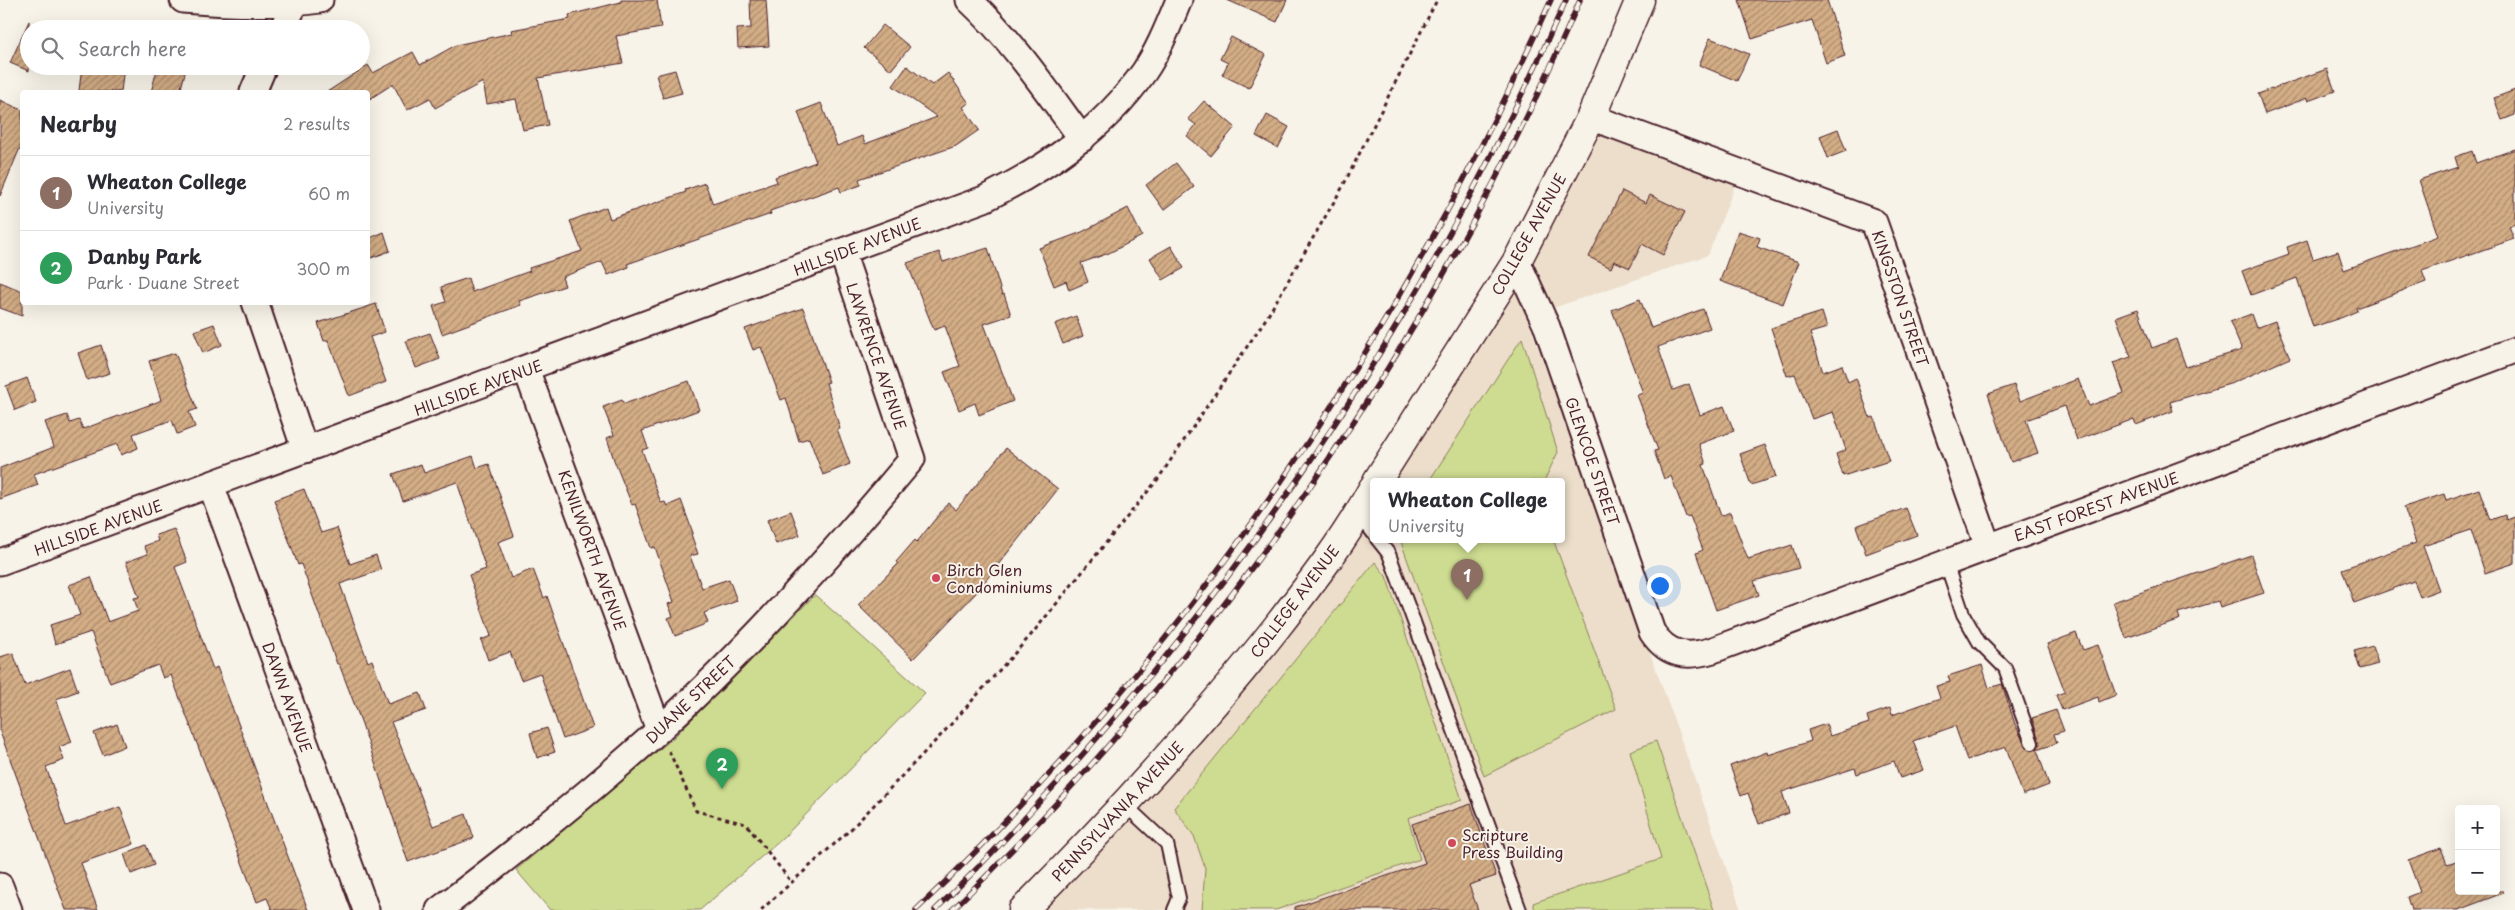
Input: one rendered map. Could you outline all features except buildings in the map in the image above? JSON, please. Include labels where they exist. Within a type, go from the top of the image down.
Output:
[{"type":"street","points":[[184,0],[296,2],[320,0]]},
{"type":"street","points":[[969,0],[995,24],[1014,47],[1082,138]]},
{"type":"street","name":"HILLSIDE AVENUE","points":[[0,562],[955,210],[1014,185],[1042,169],[1082,138],[1122,101],[1145,70],[1179,0]]},
{"type":"street","name":"COLLEGE AVENUE","points":[[1379,478],[1517,261],[1591,116],[1640,0]]},
{"type":"street","points":[[287,20],[296,2]]},
{"type":"street","points":[[254,90],[260,75]]},
{"type":"street","name":"KINGSTON STREET","points":[[1591,116],[1874,222],[1988,547]]},
{"type":"street","name":"LAWRENCE AVENUE","points":[[842,252],[912,459]]},
{"type":"street","name":"GLENCOE STREET","points":[[1517,261],[1546,327],[1652,632],[1666,649],[1676,654]]},
{"type":"street","points":[[256,305],[305,450]]},
{"type":"street","name":"EAST FOREST AVENUE","points":[[1676,654],[1700,654],[1713,650],[2515,350]]},
{"type":"street","name":"KENILWORTH AVENUE","points":[[526,369],[659,730]]},
{"type":"street","name":"DUANE STREET","points":[[440,910],[559,816],[659,730],[788,601],[912,459]]},
{"type":"street","name":"DAWN AVENUE","points":[[210,485],[366,910]]},
{"type":"street","name":"COLLEGE AVENUE","points":[[1210,711],[1310,583],[1366,524],[1370,503]]},
{"type":"street","name":"PENNSYLVANIA AVENUE","points":[[1023,910],[1210,711]]},
{"type":"street","points":[[0,886],[9,910]]},
{"type":"lane","points":[[1380,543],[1389,554],[1520,910]]},
{"type":"lane","points":[[1946,563],[1963,614],[1979,642],[2005,668],[2032,743]]},
{"type":"lane","points":[[1124,804],[1167,844],[1178,906]]},
{"type":"path","points":[[761,910],[852,829],[944,732],[1031,635],[1158,479],[1267,317],[1342,188],[1437,0]]},
{"type":"path","points":[[659,730],[696,810],[746,824],[792,882]]},
{"type":"shaded area","points":[[1593,121],[1739,175],[1708,255],[1544,311],[1523,260]]},
{"type":"shaded area","points":[[1515,285],[1662,686],[1741,910],[1034,910],[1370,513],[1370,543],[1565,543],[1565,478],[1393,478]]},
{"type":"green space","points":[[1522,338],[1558,452],[1545,478],[1431,478]]},
{"type":"green space","points":[[1401,543],[1554,543],[1616,709],[1484,776]]},
{"type":"green space","points":[[1375,562],[1386,576],[1462,800],[1408,818],[1420,859],[1276,910],[1202,910],[1205,868],[1194,836],[1174,808]]},
{"type":"green space","points":[[815,595],[925,693],[782,839],[700,910],[550,910],[516,870],[673,738]]},
{"type":"green space","points":[[1656,741],[1714,910],[1535,910],[1533,903],[1661,859],[1630,751]]},
{"type":"railway","points":[[916,910],[1015,811],[1108,707],[1196,599],[1278,486],[1355,370],[1426,249],[1491,126],[1551,0]]},
{"type":"railway","points":[[935,910],[1035,807],[1142,685],[1214,594],[1282,501],[1346,406],[1407,307],[1464,207],[1517,104],[1566,0]]},
{"type":"railway","points":[[952,910],[1049,812],[1141,708],[1228,599],[1311,486],[1387,369],[1458,248],[1522,125],[1580,0]]},
{"type":"place","name":"Birch Glen Condominiums","points":[[936,578]]},
{"type":"place","name":"Wheaton College","points":[[1467,600]]},
{"type":"place","name":"Danby Park","points":[[722,789]]},
{"type":"place","name":"Scripture Press Building","points":[[1452,843]]}]
